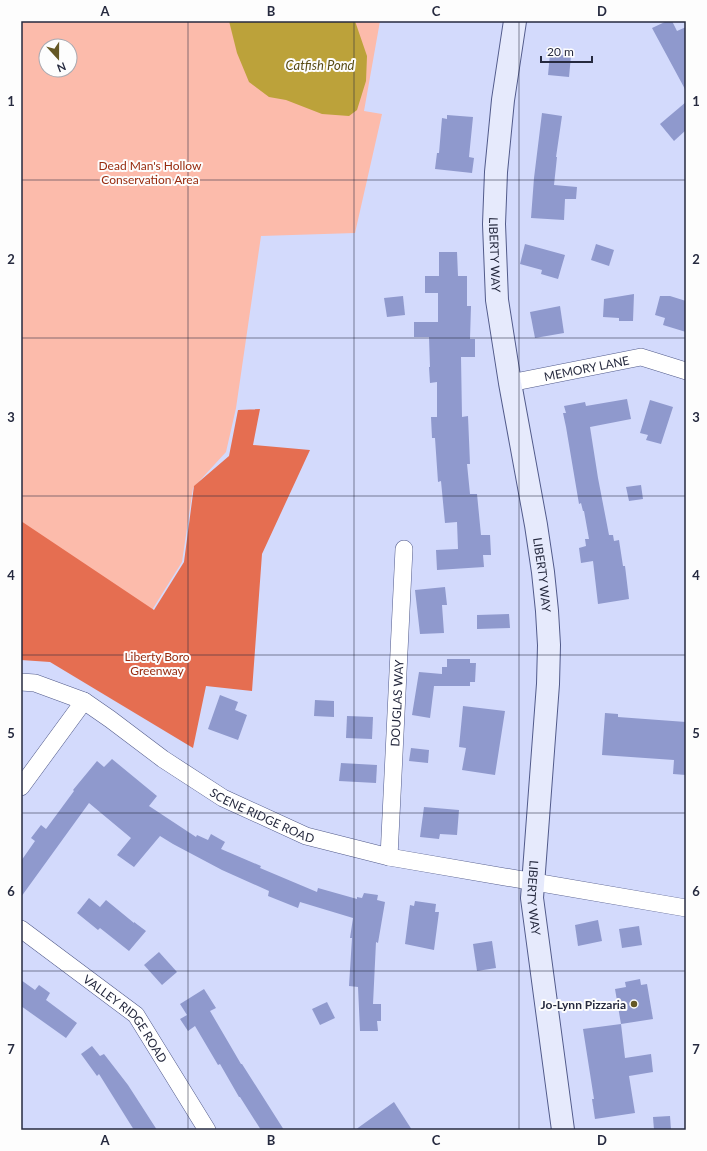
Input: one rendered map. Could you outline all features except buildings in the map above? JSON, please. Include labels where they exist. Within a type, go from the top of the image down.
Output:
[{"type":"street","name":"LIBERTY WAY","points":[[515,21],[503,100],[496,172],[494,224],[497,300],[543,572],[549,645],[548,684],[532,881],[532,898],[562,1130]]},
{"type":"street","name":"MEMORY LANE","points":[[510,383],[641,357],[686,371]]},
{"type":"street","name":"DOUGLAS WAY","points":[[390,857],[404,549]]},
{"type":"street","name":"SCENE RIDGE ROAD","points":[[21,682],[35,683],[84,701],[163,759],[223,798],[306,836],[390,857],[686,908]]},
{"type":"street","points":[[21,787],[84,701]]},
{"type":"street","name":"VALLEY RIDGE ROAD","points":[[21,930],[136,1015],[207,1130]]},
{"type":"green space","name":"Dead Man's Hollow Conservation Area","points":[[21,21],[380,21],[364,111],[382,114],[355,233],[261,236],[236,408],[226,452],[193,488],[182,562],[152,610],[21,523]]},
{"type":"green space","name":"Liberty Boro Greenway","points":[[260,409],[253,445],[310,450],[262,554],[252,691],[206,686],[193,748],[50,662],[21,660],[21,521],[154,610],[184,562],[194,486],[229,456],[238,410]]},
{"type":"water","name":"Catfish Pond","points":[[229,21],[355,21],[367,56],[366,81],[357,110],[349,116],[322,114],[286,100],[269,97],[249,82],[237,53]]},
{"type":"place","name":"Jo-Lynn Pizzaria","points":[[634,1004]]}]
